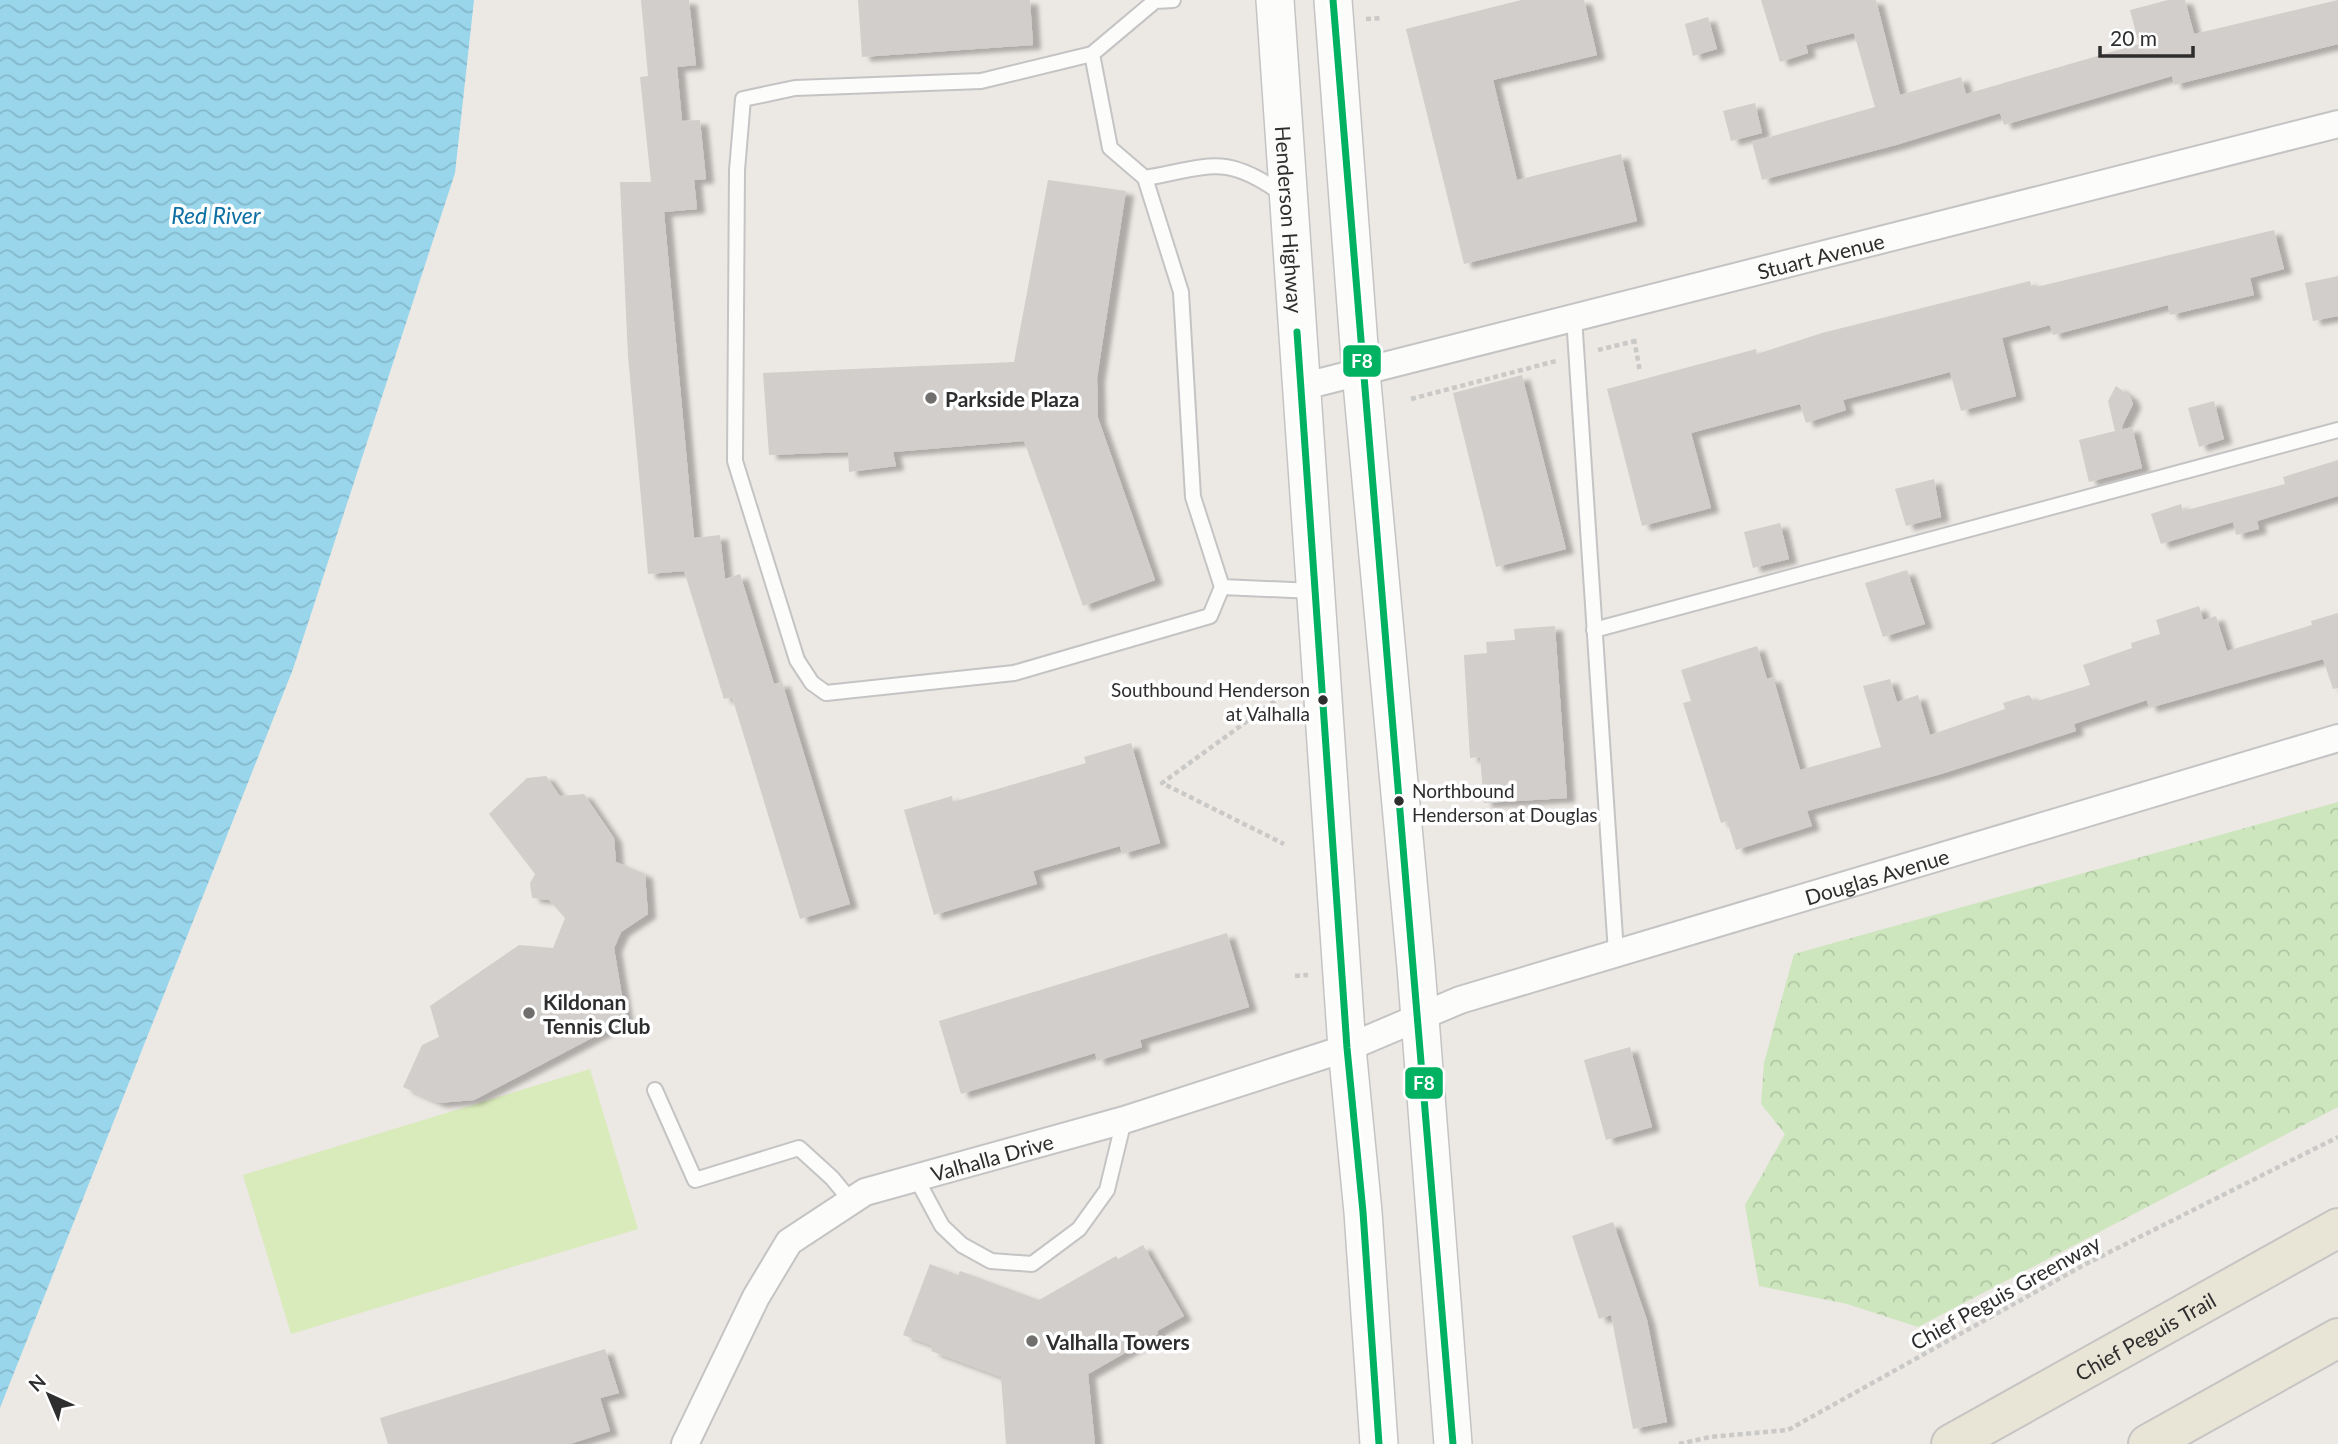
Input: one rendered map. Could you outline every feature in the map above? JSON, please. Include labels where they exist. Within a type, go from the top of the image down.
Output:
[{"type":"main road","name":"Henderson Highway","points":[[1275,0],[1347,1048],[1363,1212],[1379,1444]]},
{"type":"main road","points":[[1333,0],[1361,372],[1416,967],[1453,1444]]},
{"type":"main road","name":"Chief Peguis Trail","points":[[1951,1444],[2338,1228]]},
{"type":"main road","points":[[2148,1444],[2338,1338]]},
{"type":"street","name":"Stuart Avenue","points":[[1301,387],[2338,124]]},
{"type":"street","name":"Douglas Avenue","points":[[1418,1017],[1460,1000],[2338,738]]},
{"type":"street","name":"Valhalla Drive","points":[[685,1444],[756,1297],[789,1242],[865,1192],[1124,1120],[1347,1048],[1418,1017]]},
{"type":"lane","points":[[1092,54],[1110,148],[1145,178],[1181,292],[1192,497],[1222,587],[1210,616],[1014,673],[826,693],[812,683],[797,660],[735,461],[737,170],[743,99],[795,88],[981,81],[1092,54],[1155,1],[1173,0]]},
{"type":"lane","points":[[1145,178],[1212,166],[1236,167],[1258,176],[1289,199]]},
{"type":"lane","points":[[1574,317],[1616,953]]},
{"type":"lane","points":[[1594,631],[2338,430]]},
{"type":"lane","points":[[1222,587],[1315,591]]},
{"type":"lane","points":[[655,1090],[695,1180],[799,1148],[832,1178],[851,1201]]},
{"type":"lane","points":[[915,1176],[942,1226],[962,1245],[991,1261],[1032,1264],[1079,1229],[1107,1190],[1124,1120]]},
{"type":"path","points":[[1627,304],[1640,372]]},
{"type":"path","points":[[1411,399],[1635,341]]},
{"type":"path","points":[[1275,701],[1162,783],[1284,844]]},
{"type":"path","points":[[1445,821],[1574,813]]},
{"type":"path","name":"Chief Peguis Greenway","points":[[1679,1444],[1710,1437],[1788,1430],[2082,1266],[2338,1137]]},
{"type":"green space","points":[[2338,802],[2338,1107],[1918,1327],[1847,1304],[1759,1286],[1745,1205],[1785,1134],[1761,1104],[1764,1063],[1794,954]]},
{"type":"green space","points":[[590,1069],[638,1229],[291,1334],[243,1175]]},
{"type":"water","name":"Red River","points":[[0,0],[474,0],[455,173],[293,669],[0,1408]]},
{"type":"building","points":[[641,0],[689,0],[696,65],[677,67],[682,121],[700,120],[706,179],[694,180],[697,209],[664,212],[694,538],[720,535],[725,579],[740,574],[774,684],[782,682],[850,904],[800,919],[732,697],[724,699],[684,571],[648,574],[628,356],[620,182],[651,182],[640,77],[648,76]]},
{"type":"building","points":[[858,0],[1030,0],[1033,45],[862,57]]},
{"type":"building","points":[[1521,0],[1584,0],[1597,55],[1493,80],[1517,180],[1621,154],[1637,221],[1464,264],[1406,29]]},
{"type":"building","points":[[1761,0],[1876,0],[1900,95],[1961,77],[1966,94],[2139,44],[2130,10],[2168,0],[2185,0],[2194,34],[2338,0],[2338,44],[2174,85],[2172,76],[2004,125],[2000,113],[1896,145],[1762,180],[1752,142],[1875,107],[1854,33],[1806,45],[1808,53],[1780,62]]},
{"type":"building","points":[[1708,17],[1717,49],[1693,56],[1685,24]]},
{"type":"building","points":[[1755,103],[1762,133],[1731,141],[1723,111]]},
{"type":"building","name":"Parkside Plaza","points":[[1048,180],[1126,191],[1097,378],[1098,418],[1155,580],[1083,606],[1024,441],[893,452],[896,466],[849,472],[848,452],[769,455],[763,373],[1014,362]]},
{"type":"building","points":[[2274,230],[2284,269],[2250,278],[2254,295],[2170,315],[2168,305],[2053,335],[2050,325],[2002,338],[2016,396],[1961,411],[1950,372],[1843,400],[1846,410],[1806,423],[1800,404],[1691,433],[1711,508],[1642,526],[1607,389],[1756,349],[1757,354],[1822,333],[2030,281],[2032,288]]},
{"type":"building","points":[[2338,276],[2338,316],[2313,321],[2305,283]]},
{"type":"building","points":[[1522,375],[1566,549],[1496,567],[1453,393]]},
{"type":"building","points":[[2116,386],[2130,396],[2133,404],[2120,430],[2132,427],[2142,468],[2089,482],[2079,440],[2115,431],[2108,401]]},
{"type":"building","points":[[2214,401],[2224,439],[2199,447],[2188,408]]},
{"type":"building","points":[[2338,460],[2338,496],[2257,521],[2259,529],[2236,535],[2233,522],[2161,544],[2151,514],[2181,504],[2183,511],[2285,484],[2283,477]]},
{"type":"building","points":[[1934,479],[1941,517],[1906,526],[1895,489]]},
{"type":"building","points":[[1780,523],[1789,559],[1753,568],[1744,532]]},
{"type":"building","points":[[1907,570],[1925,624],[1883,637],[1865,583]]},
{"type":"building","points":[[2199,606],[2203,620],[2216,616],[2227,651],[2312,625],[2311,621],[2338,613],[2338,688],[2333,689],[2323,659],[2149,708],[2147,700],[2074,724],[2076,731],[1941,774],[1807,811],[1812,826],[1736,850],[1727,821],[1721,823],[1683,703],[1691,701],[1681,670],[1757,646],[1767,679],[1773,677],[1800,770],[1881,747],[1863,686],[1890,679],[1897,702],[1918,695],[1930,735],[2005,709],[2003,703],[2029,695],[2034,702],[2090,685],[2083,665],[2132,648],[2131,643],[2160,634],[2156,620]]},
{"type":"building","points":[[1555,626],[1567,798],[1484,803],[1480,757],[1470,758],[1464,655],[1487,653],[1486,642],[1515,640],[1514,629]]},
{"type":"building","points":[[1131,743],[1160,843],[1122,854],[1120,846],[1033,871],[1037,884],[934,915],[904,810],[952,796],[953,802],[1086,763],[1084,757]]},
{"type":"building","name":"Kildonan Tennis Club","points":[[546,776],[560,796],[584,794],[614,838],[616,862],[645,874],[648,914],[621,932],[614,948],[626,1020],[474,1100],[438,1103],[403,1087],[422,1045],[439,1037],[430,1006],[519,945],[553,948],[565,918],[549,900],[532,898],[530,883],[535,874],[489,814],[527,778]]},
{"type":"building","points":[[1227,933],[1249,1007],[1140,1040],[1142,1047],[1097,1061],[1095,1053],[961,1094],[939,1021]]},
{"type":"building","points":[[1630,1047],[1652,1127],[1606,1140],[1584,1060]]},
{"type":"building","points":[[1613,1222],[1647,1320],[1667,1422],[1633,1429],[1611,1315],[1599,1319],[1572,1236]]},
{"type":"building","name":"Valhalla Towers","points":[[1143,1245],[1184,1316],[1088,1374],[1095,1444],[1006,1444],[1001,1377],[931,1351],[933,1346],[903,1335],[930,1264],[958,1275],[960,1271],[1039,1300],[1116,1256],[1118,1259]]},
{"type":"building","points":[[605,1349],[619,1393],[600,1398],[610,1431],[570,1444],[388,1444],[380,1418]]},
{"type":"transit line","name":"F8","points":[[1333,0],[1453,1444]]},
{"type":"transit line","name":"F8","points":[[1297,332],[1347,1048],[1363,1212],[1379,1444]]},
{"type":"place","name":"Parkside Plaza","points":[[931,398]]},
{"type":"place","name":"Southbound Henderson at Valhalla","points":[[1323,700]]},
{"type":"place","name":"Northbound Henderson at Douglas","points":[[1399,801]]},
{"type":"place","name":"Kildonan Tennis Club","points":[[529,1013]]},
{"type":"place","name":"Valhalla Towers","points":[[1032,1341]]}]
